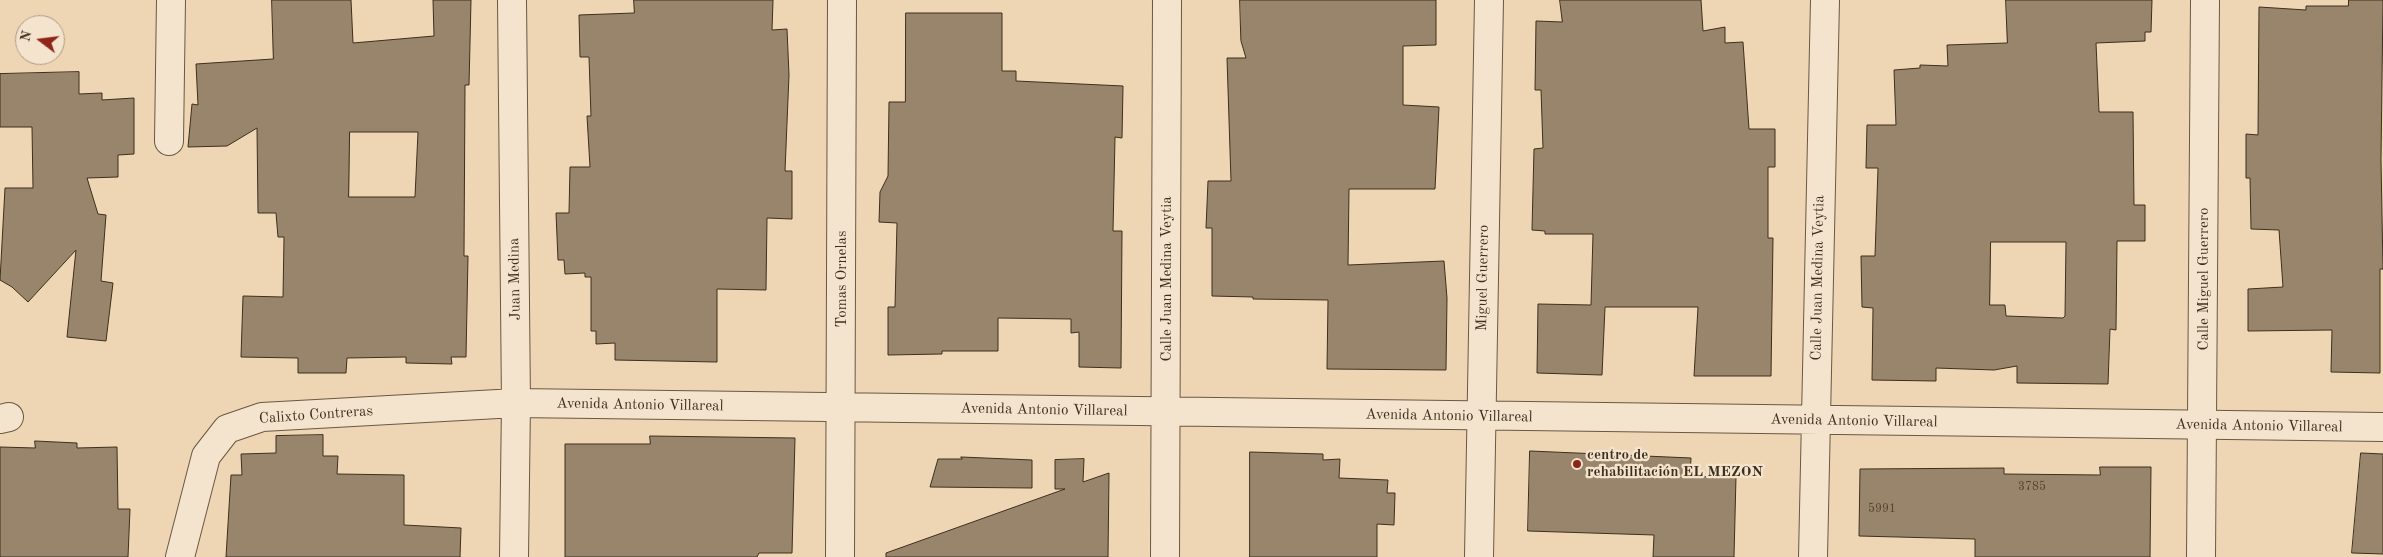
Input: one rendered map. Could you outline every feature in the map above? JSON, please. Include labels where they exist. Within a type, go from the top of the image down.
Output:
[{"type":"street","points":[[170,142],[171,0]]},
{"type":"street","name":"Juan Medina","points":[[512,0],[516,403],[514,557]]},
{"type":"street","name":"Tomas Ornelas","points":[[840,557],[842,0]]},
{"type":"street","name":"Calle Juan Medina Veytia","points":[[1165,557],[1167,0]]},
{"type":"street","name":"Miguel Guerrero","points":[[1479,557],[1480,416],[1489,0]]},
{"type":"street","name":"Calle Juan Medina Veytia","points":[[1813,557],[1814,420],[1825,0]]},
{"type":"street","name":"Calle Miguel Guerrero","points":[[2201,557],[2205,0]]},
{"type":"street","name":"Avenida Antonio Villareal","points":[[516,403],[2383,427]]},
{"type":"street","name":"Calixto Contreras","points":[[180,557],[206,456],[227,429],[262,417],[516,403]]},
{"type":"building","points":[[272,0],[351,0],[353,43],[434,36],[433,0],[471,0],[469,85],[465,85],[464,256],[468,256],[466,357],[451,357],[452,364],[406,363],[406,357],[347,358],[346,373],[298,373],[298,358],[241,357],[243,296],[283,297],[284,237],[278,237],[276,213],[258,213],[257,128],[227,146],[188,147],[192,104],[198,105],[196,64],[273,59]],"holes":[[[350,132],[418,132],[415,197],[349,197]]]},
{"type":"building","points":[[634,0],[773,0],[772,30],[787,29],[789,75],[785,171],[792,171],[792,219],[767,218],[766,290],[717,289],[717,362],[615,360],[615,343],[596,344],[596,331],[591,331],[591,277],[585,277],[585,273],[565,274],[564,260],[558,260],[556,213],[569,213],[570,167],[590,167],[587,116],[591,116],[589,57],[580,57],[579,15],[634,13]]},
{"type":"building","points":[[1240,0],[1436,0],[1436,45],[1403,46],[1403,105],[1439,107],[1435,189],[1349,189],[1348,265],[1444,261],[1447,298],[1446,370],[1327,369],[1328,300],[1253,299],[1253,297],[1212,296],[1212,228],[1206,228],[1208,181],[1231,181],[1227,58],[1246,58],[1241,41]]},
{"type":"building","points":[[1560,0],[1701,0],[1703,31],[1725,27],[1725,43],[1743,42],[1749,129],[1775,129],[1775,167],[1768,167],[1768,238],[1773,238],[1771,376],[1694,376],[1698,307],[1605,307],[1602,375],[1537,373],[1538,304],[1591,305],[1593,234],[1545,234],[1545,231],[1532,230],[1534,149],[1543,148],[1541,90],[1535,90],[1536,21],[1562,22]]},
{"type":"building","points":[[2006,0],[2152,0],[2151,32],[2145,32],[2145,41],[2096,43],[2099,112],[2133,112],[2134,205],[2145,205],[2145,241],[2117,241],[2116,330],[2110,329],[2108,384],[2017,383],[2017,366],[1994,370],[1936,368],[1936,381],[1872,380],[1873,308],[1862,307],[1861,256],[1875,256],[1878,168],[1866,168],[1867,125],[1896,125],[1894,70],[1920,68],[1920,65],[1948,66],[1947,45],[2007,43]],"holes":[[[1991,242],[2066,242],[2065,316],[2063,318],[2006,316],[2005,305],[1990,305]]]},
{"type":"building","points":[[2349,0],[2383,0],[2381,160],[2383,269],[2380,269],[2380,373],[2331,372],[2332,330],[2248,331],[2248,289],[2283,287],[2279,230],[2251,229],[2250,178],[2246,178],[2246,134],[2258,135],[2259,7],[2306,10],[2306,6],[2348,6]]},
{"type":"building","points":[[906,13],[1002,13],[1002,71],[1016,71],[1016,81],[1123,86],[1122,138],[1115,137],[1113,231],[1122,231],[1121,368],[1079,367],[1079,332],[1071,333],[1071,319],[998,318],[998,351],[942,351],[942,354],[888,355],[888,307],[895,307],[897,223],[879,222],[880,192],[888,176],[889,102],[905,102]]},
{"type":"building","points":[[79,72],[79,94],[102,93],[102,100],[134,98],[134,154],[118,155],[118,177],[87,178],[98,214],[106,215],[101,281],[113,283],[106,341],[67,337],[76,250],[28,302],[12,287],[0,280],[5,188],[33,188],[32,127],[0,127],[0,74]]},
{"type":"building","points":[[323,435],[323,456],[338,456],[337,474],[404,475],[404,525],[461,528],[460,557],[226,557],[231,475],[242,475],[241,454],[276,453],[276,436]]},
{"type":"building","points":[[650,436],[795,438],[792,553],[759,553],[757,557],[565,557],[565,444],[650,444]]},
{"type":"building","points":[[35,441],[77,443],[77,448],[117,447],[118,509],[130,509],[128,557],[0,557],[0,447],[35,448]]},
{"type":"building","points":[[1530,451],[1691,458],[1690,477],[1736,476],[1734,557],[1653,557],[1654,535],[1528,531]]},
{"type":"building","points":[[1250,452],[1323,454],[1323,460],[1340,459],[1339,478],[1388,480],[1387,493],[1395,493],[1394,525],[1377,524],[1377,557],[1250,557]]},
{"type":"building","points":[[2361,453],[2383,454],[2383,554],[2352,553]]},
{"type":"building","points":[[961,457],[1032,460],[1032,488],[930,487],[938,459],[962,459]]},
{"type":"building","points":[[1084,459],[1083,482],[1109,473],[1108,557],[886,557],[886,553],[1065,489],[1055,489],[1055,460]]},
{"type":"building","points":[[2100,467],[2151,467],[2150,557],[1975,557],[1975,539],[1859,536],[1860,469],[2004,468],[2004,474],[2100,475]]},
{"type":"place","name":"centro de rehabilitación EL MEZON","points":[[1577,464]]}]
